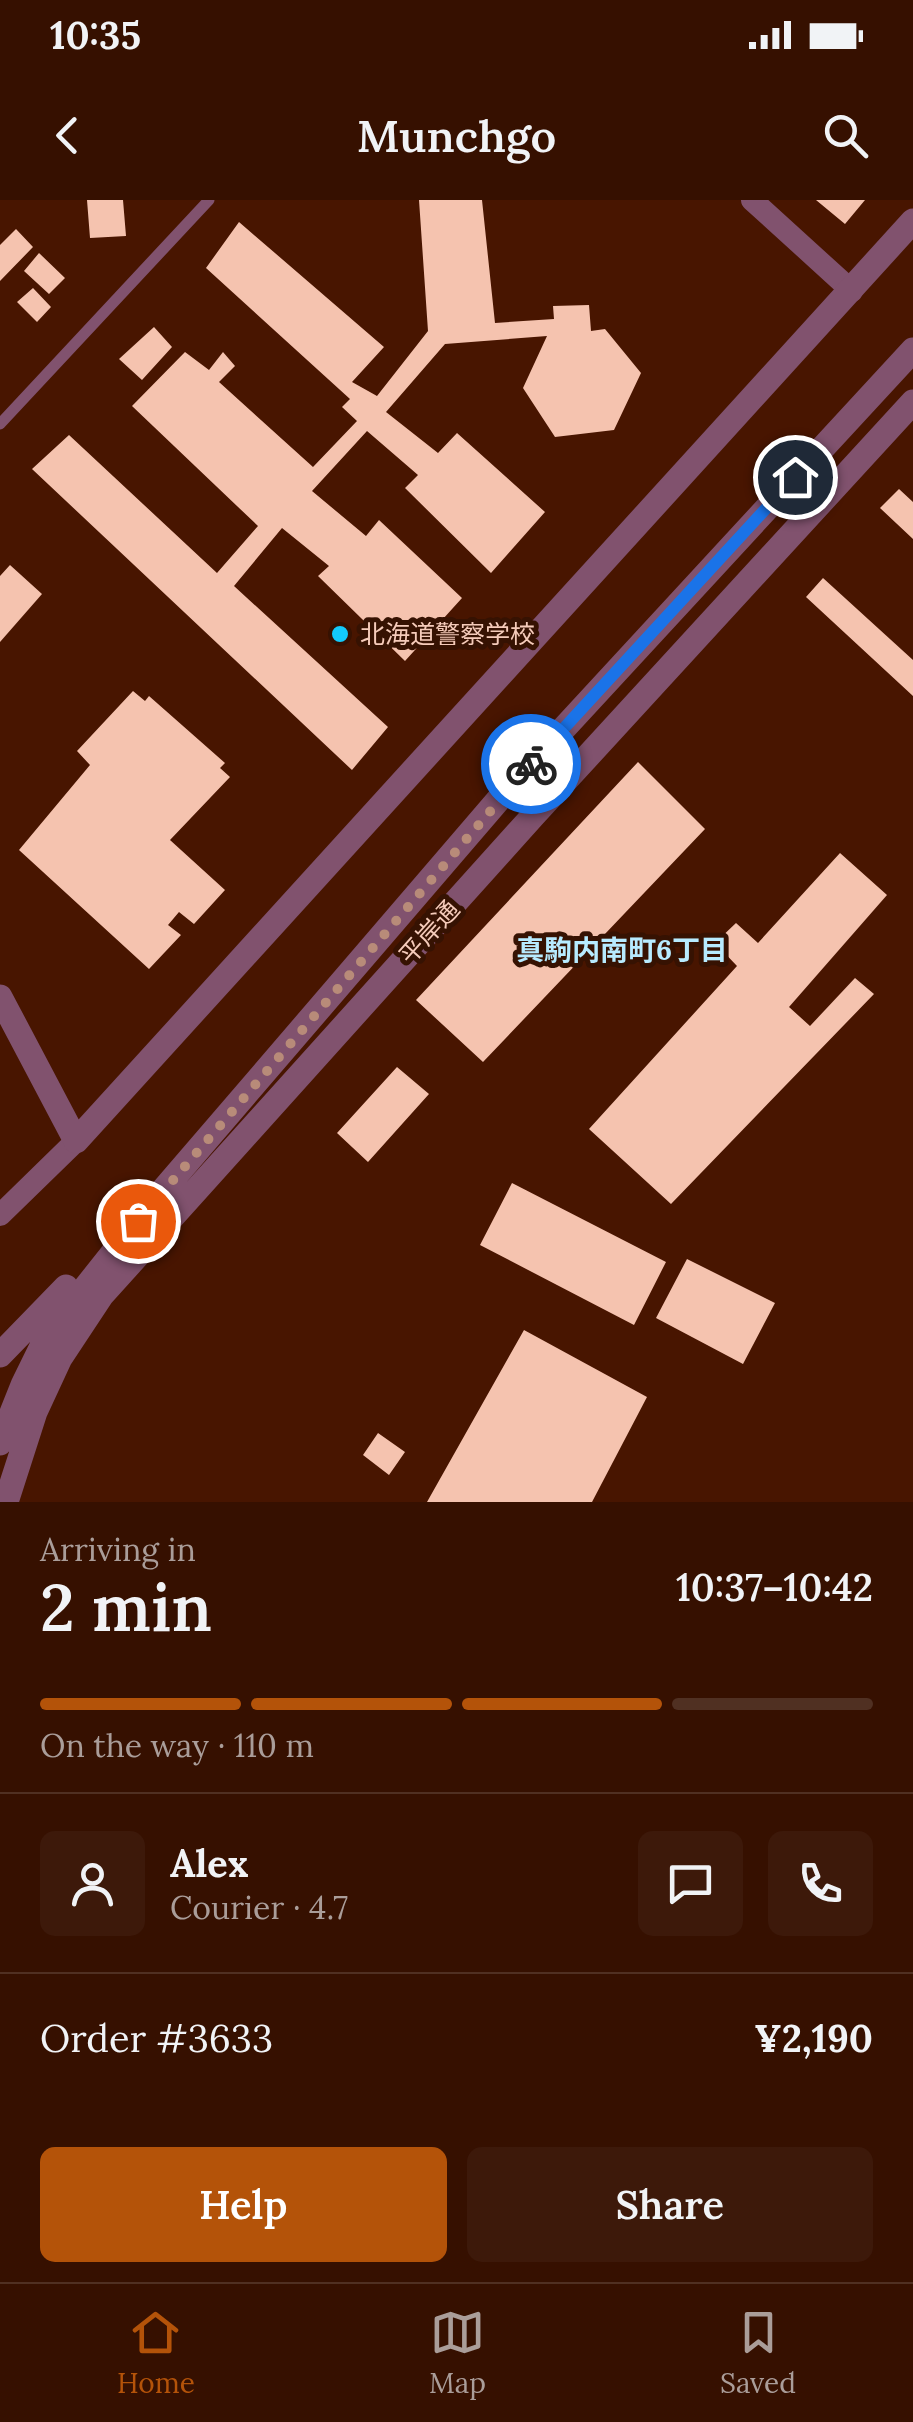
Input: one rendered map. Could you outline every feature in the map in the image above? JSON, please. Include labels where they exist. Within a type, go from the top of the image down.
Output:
[{"type":"street","points":[[752,200],[852,290]]},
{"type":"street","points":[[0,1215],[76,1141],[913,221]]},
{"type":"street","name":"平岸通","points":[[0,1443],[22,1385],[47,1336],[158,1196],[506,791],[913,350]]},
{"type":"street","name":"平岸通","points":[[6,1502],[35,1412],[52,1376],[101,1296],[913,402]]},
{"type":"street","points":[[0,996],[76,1141]]},
{"type":"street","name":"平岸通","points":[[0,1355],[135,1212],[158,1196]]},
{"type":"lane","points":[[0,424],[209,200]]},
{"type":"building","points":[[87,200],[123,200],[126,236],[90,238]]},
{"type":"building","points":[[419,200],[482,200],[495,323],[554,319],[553,306],[589,305],[591,331],[605,329],[641,373],[614,430],[555,437],[523,388],[547,336],[445,344],[386,412],[438,453],[457,433],[545,512],[491,573],[405,488],[418,475],[367,431],[312,491],[366,536],[379,520],[462,598],[405,661],[318,576],[329,566],[282,528],[234,586],[388,727],[352,770],[32,469],[69,435],[217,573],[258,526],[132,406],[185,352],[209,370],[223,352],[235,366],[219,382],[313,467],[357,421],[342,407],[350,399],[206,268],[239,222],[384,347],[352,382],[377,396],[428,331]]},
{"type":"building","points":[[816,200],[865,200],[845,224]]},
{"type":"building","points":[[16,229],[33,247],[0,281],[0,245]]},
{"type":"building","points":[[39,253],[65,278],[49,294],[24,271]]},
{"type":"building","points":[[33,288],[51,307],[37,322],[17,302]]},
{"type":"building","points":[[154,327],[172,347],[142,380],[119,359]]},
{"type":"building","points":[[899,489],[913,502],[913,539],[880,508]]},
{"type":"building","points":[[10,565],[42,594],[0,642],[0,576]]},
{"type":"building","points":[[823,578],[913,660],[913,696],[806,597]]},
{"type":"building","points":[[133,691],[145,701],[149,696],[225,763],[220,768],[230,777],[170,840],[225,890],[194,924],[179,912],[168,925],[181,935],[149,969],[19,850],[90,765],[77,751]]},
{"type":"building","points":[[638,762],[705,829],[483,1062],[416,1000]]},
{"type":"building","points":[[840,853],[887,895],[789,1007],[810,1026],[855,978],[874,994],[671,1204],[589,1129],[737,966],[715,943],[736,923],[758,943]]},
{"type":"building","points":[[397,1067],[429,1094],[368,1162],[337,1133]]},
{"type":"building","points":[[512,1183],[666,1262],[634,1325],[480,1245]]},
{"type":"building","points":[[687,1259],[775,1303],[743,1364],[656,1318]]},
{"type":"building","points":[[524,1330],[647,1397],[592,1502],[427,1502]]},
{"type":"building","points":[[378,1433],[405,1452],[389,1475],[363,1455]]},
{"type":"way so far","points":[[138,1221],[531,764]]},
{"type":"place","name":"北海道警察学校","points":[[340,634]]},
{"type":"district","name":"真駒内南町6丁目","points":[[622,950]]},
{"type":"route","points":[[531,764],[795,477]]}]
